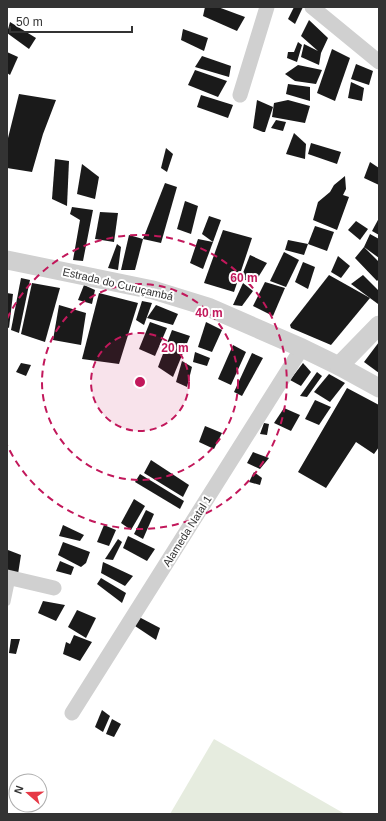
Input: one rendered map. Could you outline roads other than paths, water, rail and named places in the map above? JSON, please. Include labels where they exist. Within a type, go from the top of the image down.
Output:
[{"type":"street","points":[[240,95],[267,7]]},
{"type":"street","points":[[312,7],[377,54]]},
{"type":"street","name":"Estrada do Curuçambá","points":[[7,260],[153,290],[208,307],[302,348],[340,366],[379,388]]},
{"type":"street","points":[[340,366],[379,325]]},
{"type":"street","name":"Alameda Natal 1","points":[[72,713],[302,348]]},
{"type":"street","points":[[9,578],[54,588]]},
{"type":"lane","points":[[7,602],[9,578]]}]
